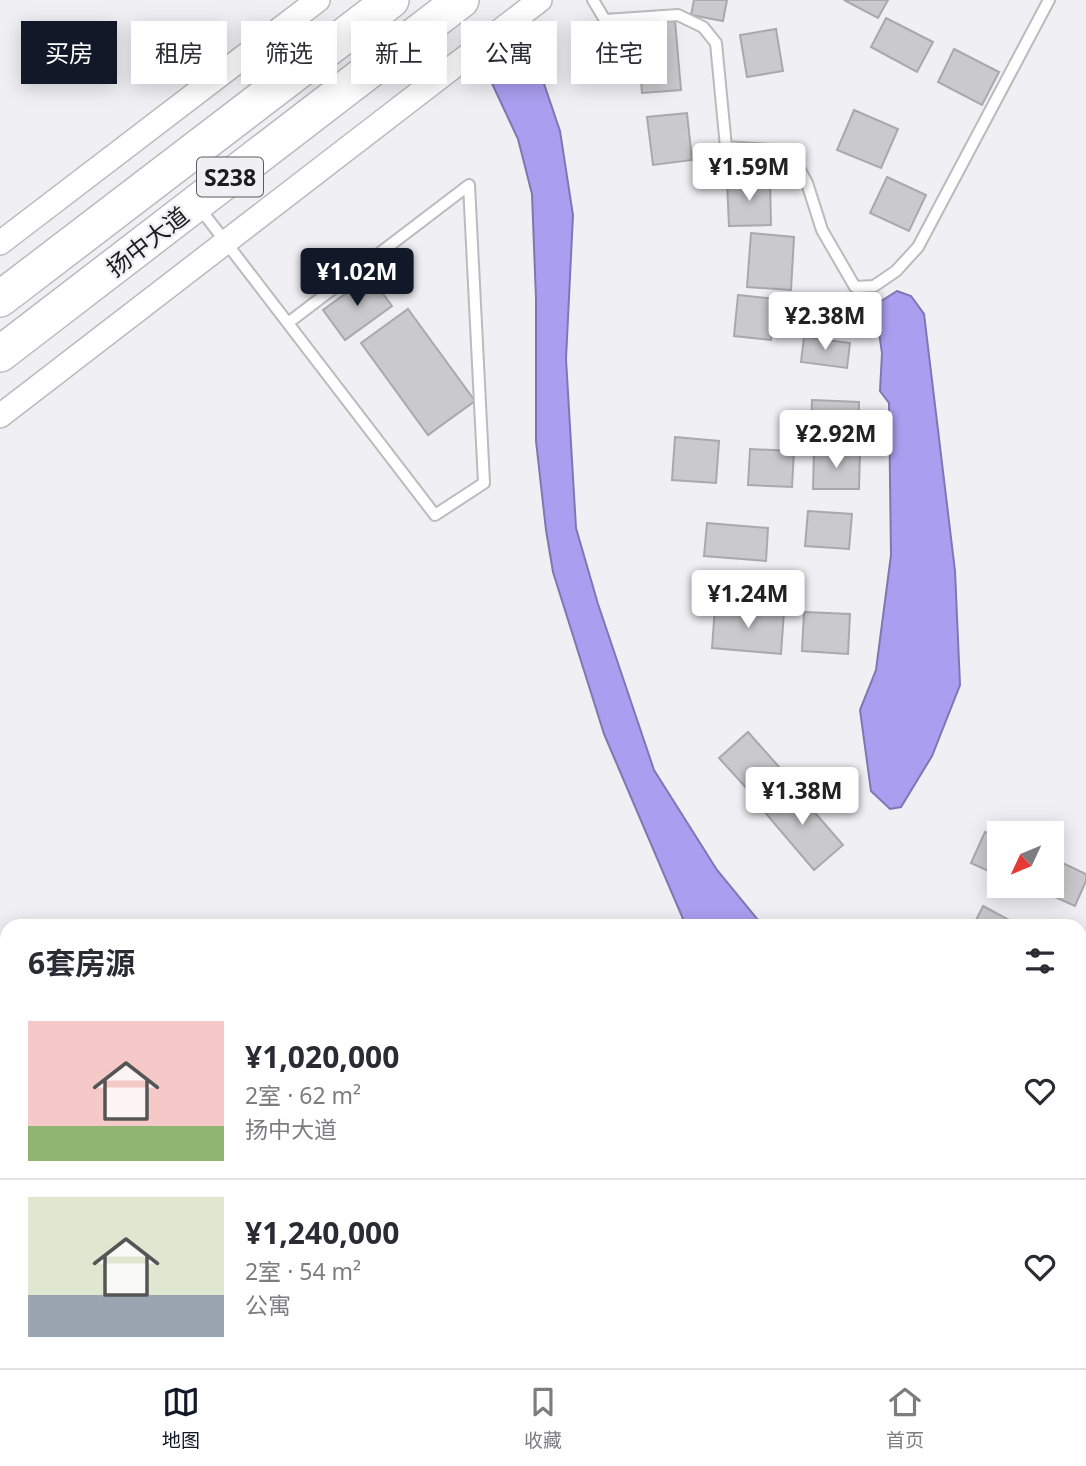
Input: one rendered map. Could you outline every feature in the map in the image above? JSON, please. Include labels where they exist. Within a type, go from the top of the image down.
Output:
[{"type":"main road","name":"扬中大道","points":[[0,299],[391,0]]},
{"type":"main road","name":"扬中大道","points":[[0,354],[461,0]]},
{"type":"street","points":[[0,243],[318,0]]},
{"type":"street","points":[[0,416],[540,0]]},
{"type":"lane","points":[[593,0],[605,20],[678,15],[703,26],[716,43],[726,147],[770,150],[792,156],[807,183],[822,230],[855,287],[874,286],[895,271],[918,247],[1049,0]]},
{"type":"lane","points":[[196,204],[435,515],[484,482],[469,186],[288,323]]},
{"type":"shaded area","points":[[492,84],[544,84],[560,131],[573,215],[566,359],[576,528],[598,604],[654,770],[717,870],[757,919],[683,919],[604,734],[553,572],[536,441],[536,299],[532,194],[518,139]]},
{"type":"shaded area","points":[[897,291],[911,296],[924,314],[955,571],[960,685],[932,756],[901,807],[890,809],[871,791],[860,710],[876,670],[891,555],[889,403],[880,391],[882,353],[875,305]]},
{"type":"building","points":[[694,0],[727,0],[723,21],[691,15]]},
{"type":"building","points":[[844,0],[888,0],[878,18]]},
{"type":"building","points":[[886,18],[933,42],[917,72],[871,47]]},
{"type":"building","points":[[675,21],[681,90],[642,93],[641,84],[667,84],[667,22]]},
{"type":"building","points":[[776,29],[783,71],[747,77],[740,35]]},
{"type":"building","points":[[954,49],[999,72],[982,105],[938,82]]},
{"type":"building","points":[[854,110],[898,129],[881,168],[837,150]]},
{"type":"building","points":[[687,113],[692,160],[653,165],[647,117]]},
{"type":"building","points":[[887,177],[926,195],[909,231],[870,213]]},
{"type":"building","points":[[770,179],[771,225],[729,226],[727,181]]},
{"type":"building","points":[[751,233],[794,237],[791,290],[747,287]]},
{"type":"building","points":[[370,276],[392,306],[345,340],[323,310]]},
{"type":"building","points":[[738,295],[775,299],[771,340],[734,336]]},
{"type":"building","points":[[408,309],[475,401],[428,435],[361,343]]},
{"type":"building","points":[[804,337],[850,343],[847,368],[801,362]]},
{"type":"building","points":[[812,400],[859,402],[858,437],[811,434]]},
{"type":"building","points":[[675,437],[719,441],[716,483],[672,480]]},
{"type":"building","points":[[750,449],[794,451],[792,487],[748,485]]},
{"type":"building","points":[[814,450],[860,451],[859,489],[813,489]]},
{"type":"building","points":[[808,511],[852,514],[849,549],[805,546]]},
{"type":"building","points":[[707,523],[768,528],[766,561],[704,556]]},
{"type":"building","points":[[715,607],[784,612],[781,654],[712,648]]},
{"type":"building","points":[[804,612],[850,614],[848,654],[802,651]]},
{"type":"building","points":[[748,732],[780,768],[751,793],[719,758]]},
{"type":"building","points":[[790,784],[843,845],[814,870],[762,809]]},
{"type":"building","points":[[985,832],[987,833],[987,870],[971,863]]},
{"type":"building","points":[[1064,864],[1086,874],[1086,881],[1075,906],[1057,898],[1064,898]]},
{"type":"building","points":[[983,906],[1007,919],[976,919]]}]
